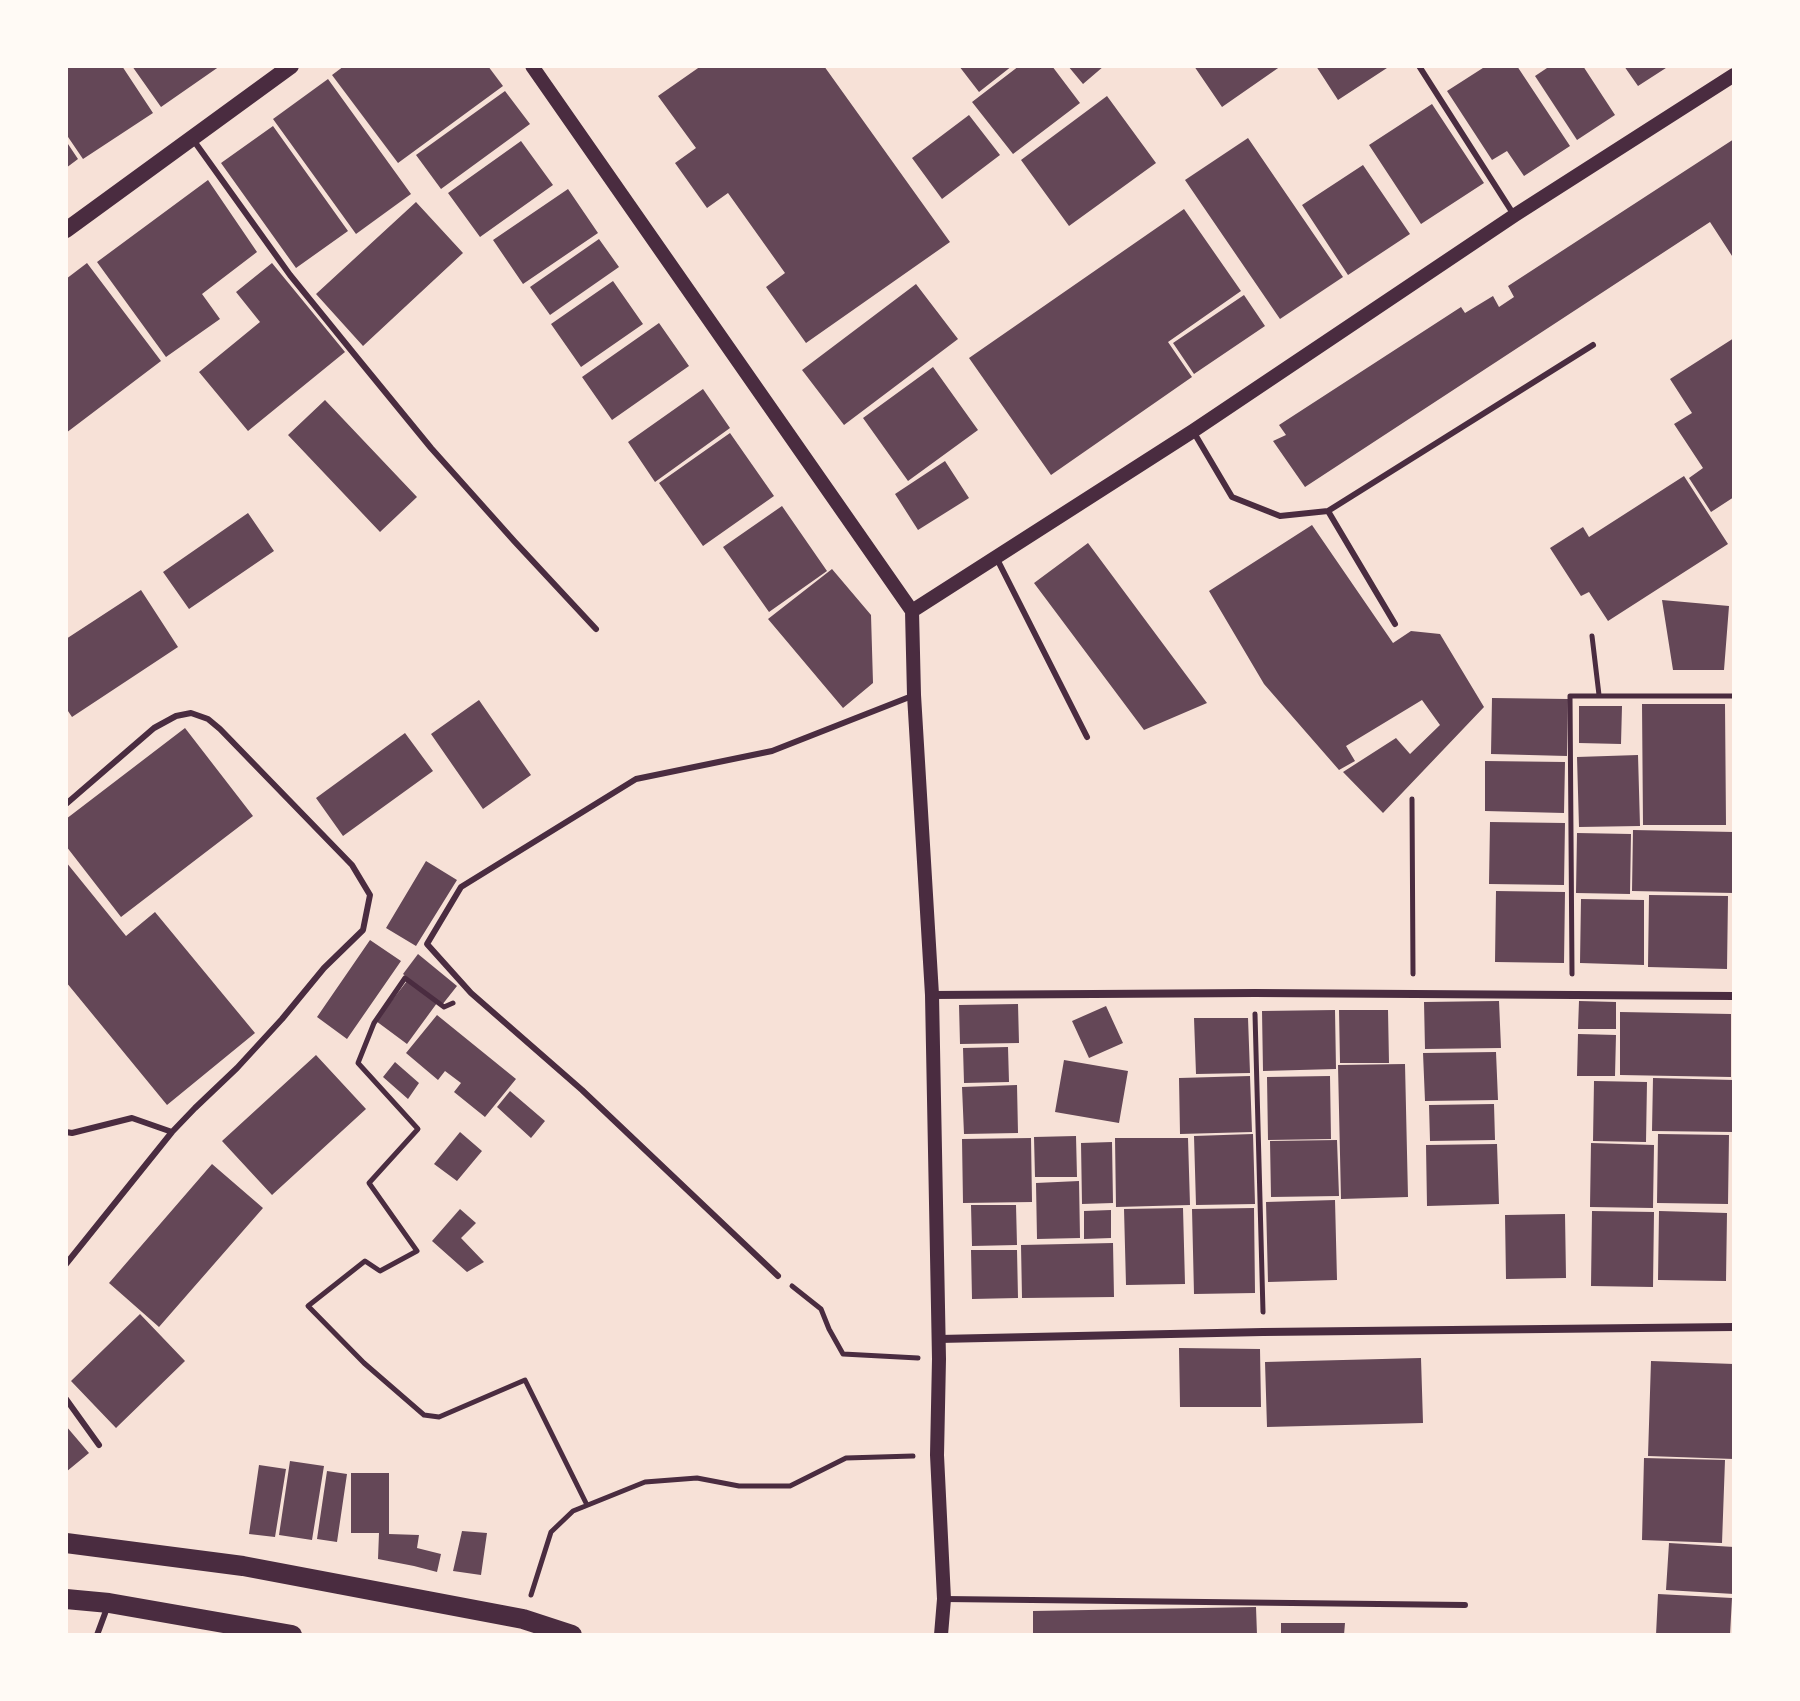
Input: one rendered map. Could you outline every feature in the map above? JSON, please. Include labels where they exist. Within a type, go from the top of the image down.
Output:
[{"type":"main road","points":[[66,230],[291,66]]},
{"type":"main road","points":[[66,1543],[243,1566],[523,1619],[572,1635]]},
{"type":"main road","points":[[66,1599],[109,1603],[292,1635]]},
{"type":"street","points":[[532,66],[912,611],[932,995],[939,1339],[937,1455],[944,1599],[941,1635]]},
{"type":"street","points":[[912,611],[1193,431],[1515,215],[1734,75]]},
{"type":"street","points":[[932,995],[1255,993],[1734,996]]},
{"type":"street","points":[[939,1339],[1734,1327]]},
{"type":"lane","points":[[1419,66],[1515,215]]},
{"type":"lane","points":[[191,139],[290,275],[431,448],[596,629]]},
{"type":"lane","points":[[1193,431],[1232,497],[1280,516],[1328,511],[1593,345]]},
{"type":"lane","points":[[1328,511],[1395,624]]},
{"type":"lane","points":[[996,557],[1087,737]]},
{"type":"lane","points":[[778,1276],[582,1090],[471,993],[427,944],[461,887],[636,779],[772,751],[914,695]]},
{"type":"lane","points":[[66,804],[154,728],[176,716],[191,713],[208,719],[220,729],[352,865],[370,895],[363,930],[324,968],[237,1068],[172,1132],[66,1264]]},
{"type":"lane","points":[[66,1132],[132,1118],[172,1132]]},
{"type":"lane","points":[[66,1399],[99,1445]]},
{"type":"lane","points":[[944,1599],[1465,1605]]},
{"type":"lane","points":[[97,1635],[109,1603]]},
{"type":"path","points":[[1592,636],[1599,695]]},
{"type":"path","points":[[1572,995],[1570,696],[1734,696]]},
{"type":"path","points":[[1412,799],[1413,994]]},
{"type":"path","points":[[471,993],[444,1007],[405,978],[374,1023],[358,1063],[418,1129],[369,1183],[417,1251],[380,1271],[365,1261],[308,1306],[364,1363],[424,1415],[439,1417],[525,1380],[587,1505]]},
{"type":"path","points":[[1255,993],[1263,1332]]},
{"type":"path","points":[[778,1276],[821,1309],[843,1354],[939,1359]]},
{"type":"path","points":[[523,1619],[551,1532],[573,1511],[645,1482],[697,1478],[739,1486],[790,1486],[846,1458],[937,1455]]},
{"type":"building","points":[[68,66],[122,66],[153,113],[83,159],[66,134]]},
{"type":"building","points":[[132,66],[220,66],[161,107]]},
{"type":"building","points":[[344,66],[488,66],[503,86],[398,163],[332,75]]},
{"type":"building","points":[[701,66],[824,66],[950,242],[806,343],[766,287],[785,273],[728,193],[707,208],[675,163],[696,148],[658,96]]},
{"type":"building","points":[[959,66],[1012,66],[979,92]]},
{"type":"building","points":[[1019,66],[1052,66],[1080,103],[1013,154],[972,102]]},
{"type":"building","points":[[1068,66],[1104,66],[1083,84]]},
{"type":"building","points":[[1194,66],[1281,66],[1222,107]]},
{"type":"building","points":[[1316,66],[1390,66],[1338,100]]},
{"type":"building","points":[[1486,66],[1517,66],[1570,146],[1524,176],[1507,151],[1492,160],[1447,91]]},
{"type":"building","points":[[1550,66],[1583,66],[1615,115],[1577,140],[1535,76]]},
{"type":"building","points":[[1624,66],[1669,66],[1638,86]]},
{"type":"building","points":[[328,79],[411,194],[356,234],[273,119]]},
{"type":"building","points":[[505,91],[530,124],[441,189],[416,155]]},
{"type":"building","points":[[1107,96],[1156,163],[1069,226],[1021,160]]},
{"type":"building","points":[[1432,104],[1484,183],[1421,224],[1369,145]]},
{"type":"building","points":[[969,115],[1000,155],[942,199],[912,158]]},
{"type":"building","points":[[273,126],[348,231],[296,268],[221,163]]},
{"type":"building","points":[[1248,138],[1343,277],[1280,319],[1185,180]]},
{"type":"building","points":[[1734,139],[1734,259],[1710,222],[1305,487],[1273,441],[1286,435],[1279,425],[1461,307],[1465,313],[1493,296],[1499,307],[1514,297],[1508,286]]},
{"type":"building","points":[[66,141],[78,159],[66,168]]},
{"type":"building","points":[[521,141],[553,185],[480,237],[448,193]]},
{"type":"building","points":[[1363,165],[1410,234],[1348,275],[1302,205]]},
{"type":"building","points":[[208,180],[257,252],[202,294],[220,319],[166,357],[97,262]]},
{"type":"building","points":[[568,189],[598,233],[523,284],[493,240]]},
{"type":"building","points":[[416,202],[463,253],[363,346],[316,294]]},
{"type":"building","points":[[1184,209],[1241,291],[1168,342],[1192,377],[1051,475],[969,358]]},
{"type":"building","points":[[599,239],[619,267],[550,315],[530,287]]},
{"type":"building","points":[[87,263],[161,361],[66,433],[66,279]]},
{"type":"building","points":[[272,263],[345,352],[248,431],[199,372],[260,322],[236,292]]},
{"type":"building","points":[[613,281],[643,324],[581,367],[551,324]]},
{"type":"building","points":[[916,284],[958,339],[844,425],[802,370]]},
{"type":"building","points":[[1244,295],[1265,326],[1194,374],[1173,343]]},
{"type":"building","points":[[659,323],[689,366],[612,420],[582,377]]},
{"type":"building","points":[[1734,338],[1734,497],[1711,512],[1689,478],[1703,468],[1674,424],[1692,413],[1670,379]]},
{"type":"building","points":[[933,367],[978,430],[908,481],[863,418]]},
{"type":"building","points":[[703,389],[730,428],[655,482],[628,442]]},
{"type":"building","points":[[325,400],[417,497],[380,532],[288,435]]},
{"type":"building","points":[[730,433],[774,496],[703,546],[659,483]]},
{"type":"building","points":[[945,461],[969,498],[918,530],[895,494]]},
{"type":"building","points":[[1684,476],[1728,544],[1608,621],[1589,592],[1581,596],[1550,548],[1583,527],[1589,537]]},
{"type":"building","points":[[782,506],[827,571],[769,612],[723,547]]},
{"type":"building","points":[[248,513],[274,551],[189,609],[163,572]]},
{"type":"building","points":[[1312,525],[1393,643],[1411,631],[1440,634],[1484,707],[1383,813],[1343,772],[1396,738],[1410,754],[1440,725],[1422,700],[1346,746],[1355,761],[1339,770],[1264,684],[1209,591]]},
{"type":"building","points":[[1088,543],[1207,703],[1144,730],[1034,583]]},
{"type":"building","points":[[832,569],[871,615],[873,683],[843,708],[768,619]]},
{"type":"building","points":[[141,590],[178,647],[72,717],[66,708],[66,639]]},
{"type":"building","points":[[1662,600],[1729,606],[1724,670],[1673,670]]},
{"type":"building","points":[[1492,698],[1568,699],[1567,756],[1491,754]]},
{"type":"building","points":[[479,700],[531,775],[483,809],[431,734]]},
{"type":"building","points":[[1642,704],[1725,704],[1726,825],[1643,825]]},
{"type":"building","points":[[1579,706],[1622,706],[1621,744],[1579,743]]},
{"type":"building","points":[[185,728],[253,816],[121,917],[66,846],[66,819]]},
{"type":"building","points":[[405,733],[433,771],[343,836],[316,798]]},
{"type":"building","points":[[1638,755],[1640,826],[1579,827],[1577,757]]},
{"type":"building","points":[[1485,761],[1565,762],[1564,813],[1485,811]]},
{"type":"building","points":[[1490,822],[1565,823],[1564,885],[1489,884]]},
{"type":"building","points":[[1633,830],[1734,832],[1734,893],[1632,891]]},
{"type":"building","points":[[1577,833],[1631,834],[1630,894],[1576,893]]},
{"type":"building","points":[[426,861],[457,880],[416,946],[386,928]]},
{"type":"building","points":[[66,862],[126,936],[155,912],[255,1033],[167,1105],[66,982]]},
{"type":"building","points":[[1496,891],[1565,892],[1564,963],[1495,962]]},
{"type":"building","points":[[1649,895],[1728,896],[1727,969],[1648,967]]},
{"type":"building","points":[[1581,899],[1644,900],[1644,965],[1580,963]]},
{"type":"building","points":[[370,940],[401,961],[347,1039],[317,1017]]},
{"type":"building","points":[[418,954],[457,986],[442,1005],[403,974]]},
{"type":"building","points":[[407,981],[437,1003],[407,1044],[376,1021]]},
{"type":"building","points":[[1499,1001],[1501,1048],[1425,1049],[1424,1002]]},
{"type":"building","points":[[1579,1001],[1616,1002],[1616,1029],[1578,1029]]},
{"type":"building","points":[[1018,1004],[1019,1043],[960,1044],[959,1005]]},
{"type":"building","points":[[1106,1006],[1123,1043],[1089,1058],[1072,1021]]},
{"type":"building","points":[[1335,1010],[1336,1069],[1263,1071],[1262,1011]]},
{"type":"building","points":[[1339,1010],[1388,1010],[1389,1063],[1340,1063]]},
{"type":"building","points":[[1620,1012],[1731,1014],[1731,1077],[1620,1075]]},
{"type":"building","points":[[437,1015],[516,1079],[485,1117],[454,1092],[461,1083],[445,1071],[438,1080],[406,1053]]},
{"type":"building","points":[[1194,1018],[1248,1018],[1250,1073],[1196,1074]]},
{"type":"building","points":[[1578,1034],[1616,1035],[1615,1076],[1577,1076]]},
{"type":"building","points":[[1008,1047],[1009,1082],[964,1083],[963,1048]]},
{"type":"building","points":[[1496,1052],[1498,1100],[1425,1101],[1423,1053]]},
{"type":"building","points":[[316,1055],[366,1109],[272,1195],[222,1141]]},
{"type":"building","points":[[1064,1060],[1128,1071],[1119,1123],[1055,1112]]},
{"type":"building","points":[[395,1062],[419,1083],[408,1099],[383,1077]]},
{"type":"building","points":[[1405,1064],[1408,1197],[1341,1199],[1338,1065]]},
{"type":"building","points":[[1250,1076],[1252,1132],[1180,1134],[1179,1078]]},
{"type":"building","points":[[1330,1076],[1331,1139],[1268,1140],[1267,1077]]},
{"type":"building","points":[[1653,1078],[1734,1080],[1734,1132],[1652,1131]]},
{"type":"building","points":[[1594,1081],[1647,1082],[1646,1142],[1593,1141]]},
{"type":"building","points":[[1017,1085],[1018,1133],[964,1134],[962,1087]]},
{"type":"building","points":[[510,1091],[545,1121],[531,1138],[497,1107]]},
{"type":"building","points":[[1494,1104],[1495,1140],[1430,1141],[1429,1105]]},
{"type":"building","points":[[460,1132],[482,1151],[457,1181],[434,1164]]},
{"type":"building","points":[[1253,1134],[1255,1204],[1196,1205],[1194,1136]]},
{"type":"building","points":[[1658,1134],[1729,1135],[1728,1204],[1657,1203]]},
{"type":"building","points":[[1076,1136],[1077,1177],[1035,1177],[1034,1137]]},
{"type":"building","points":[[1031,1138],[1032,1202],[963,1203],[962,1139]]},
{"type":"building","points":[[1115,1138],[1188,1138],[1190,1205],[1116,1207]]},
{"type":"building","points":[[1337,1140],[1339,1196],[1271,1197],[1270,1141]]},
{"type":"building","points":[[1112,1142],[1113,1203],[1082,1204],[1081,1143]]},
{"type":"building","points":[[1591,1143],[1654,1145],[1653,1208],[1590,1207]]},
{"type":"building","points":[[1497,1144],[1499,1204],[1427,1206],[1426,1145]]},
{"type":"building","points":[[212,1164],[263,1208],[159,1327],[109,1283]]},
{"type":"building","points":[[1079,1181],[1080,1238],[1037,1239],[1036,1183]]},
{"type":"building","points":[[1335,1200],[1337,1280],[1268,1282],[1266,1202]]},
{"type":"building","points":[[971,1205],[1016,1205],[1017,1245],[972,1246]]},
{"type":"building","points":[[1183,1208],[1185,1284],[1126,1285],[1124,1209]]},
{"type":"building","points":[[1254,1208],[1255,1293],[1194,1294],[1192,1209]]},
{"type":"building","points":[[460,1209],[476,1223],[461,1238],[484,1262],[467,1272],[432,1241]]},
{"type":"building","points":[[1111,1210],[1111,1238],[1084,1239],[1084,1211]]},
{"type":"building","points":[[1592,1211],[1654,1212],[1653,1287],[1591,1286]]},
{"type":"building","points":[[1659,1211],[1727,1213],[1726,1281],[1658,1280]]},
{"type":"building","points":[[1565,1214],[1566,1278],[1506,1279],[1505,1215]]},
{"type":"building","points":[[1113,1243],[1114,1297],[1022,1298],[1021,1245]]},
{"type":"building","points":[[971,1250],[1017,1250],[1018,1298],[972,1299]]},
{"type":"building","points":[[140,1314],[185,1361],[116,1428],[71,1381]]},
{"type":"building","points":[[1179,1348],[1260,1349],[1261,1407],[1180,1407]]},
{"type":"building","points":[[1421,1358],[1423,1423],[1267,1427],[1265,1362]]},
{"type":"building","points":[[1651,1361],[1734,1364],[1734,1459],[1648,1456]]},
{"type":"building","points":[[66,1426],[89,1453],[66,1472]]},
{"type":"building","points":[[1644,1458],[1725,1460],[1722,1543],[1642,1540]]},
{"type":"building","points":[[290,1461],[324,1466],[312,1540],[279,1535]]},
{"type":"building","points":[[259,1465],[286,1469],[275,1537],[249,1534]]},
{"type":"building","points":[[327,1471],[347,1474],[337,1542],[317,1539]]},
{"type":"building","points":[[351,1473],[389,1473],[389,1534],[419,1535],[417,1548],[441,1554],[437,1572],[378,1559],[379,1533],[351,1533]]},
{"type":"building","points":[[462,1531],[487,1533],[481,1575],[453,1571]]},
{"type":"building","points":[[1669,1543],[1734,1547],[1734,1594],[1666,1590]]},
{"type":"building","points":[[1658,1594],[1732,1598],[1730,1635],[1656,1635]]},
{"type":"building","points":[[1256,1607],[1257,1635],[1033,1635],[1033,1611]]},
{"type":"building","points":[[1281,1623],[1345,1623],[1344,1635],[1281,1635]]}]
